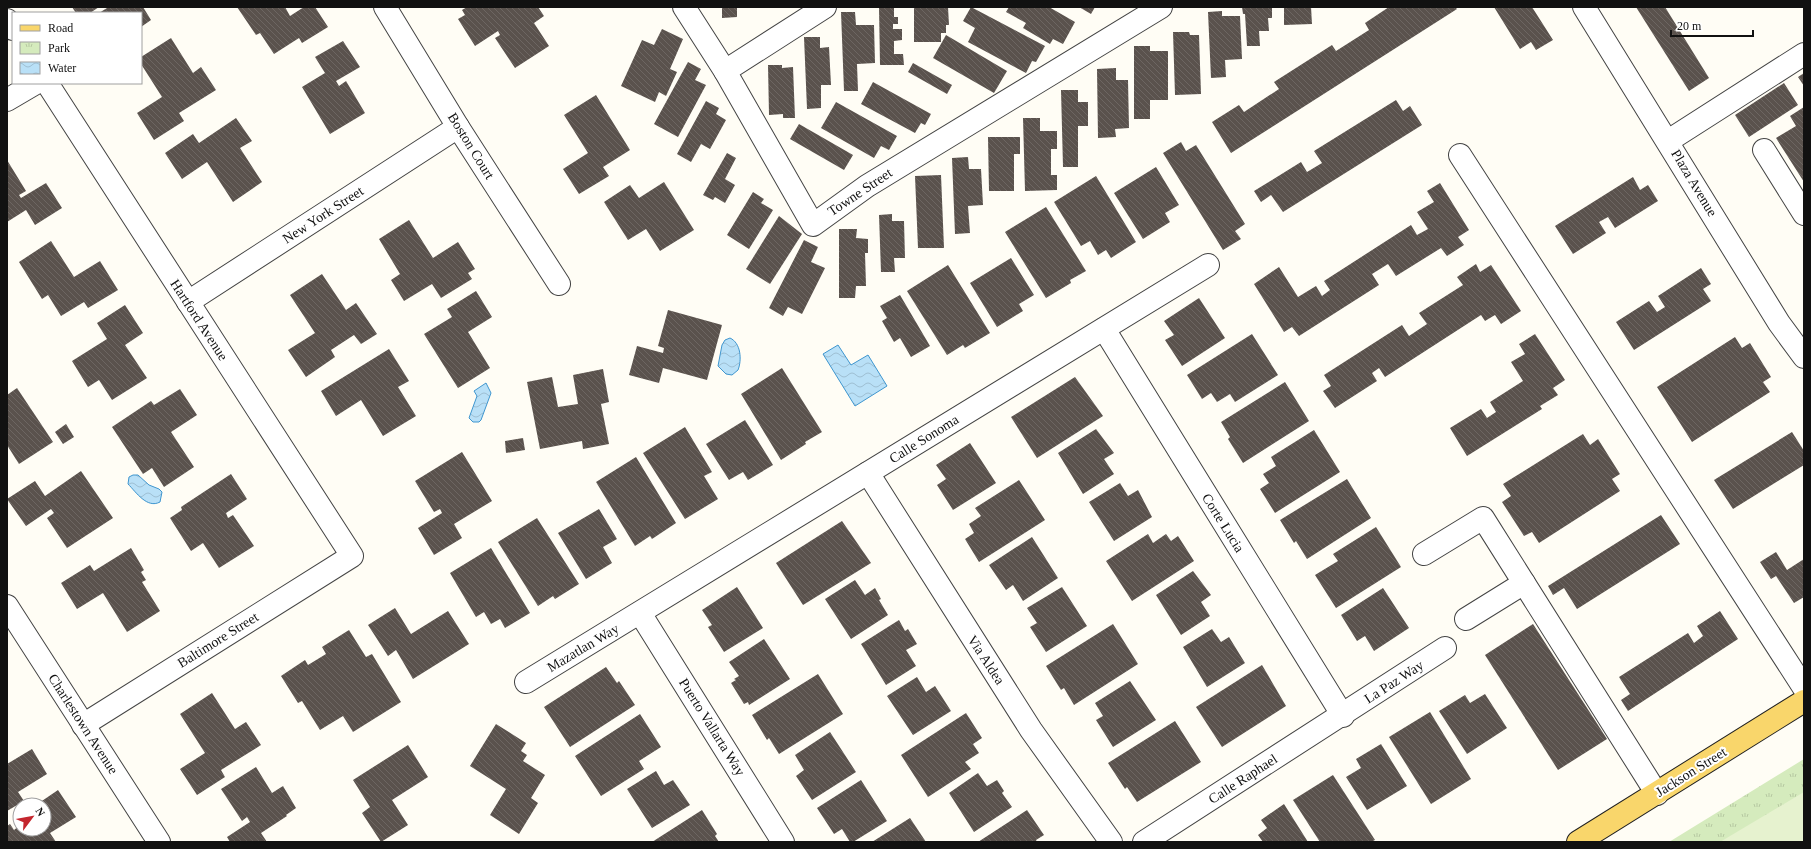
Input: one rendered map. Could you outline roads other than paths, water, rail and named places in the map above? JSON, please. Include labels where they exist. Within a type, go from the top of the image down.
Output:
[{"type":"main road","name":"Jackson Street","points":[[1578,842],[1804,701]]},
{"type":"street","name":"Boston Court","points":[[385,7],[458,127],[559,284]]},
{"type":"street","points":[[684,7],[725,71],[825,7]]},
{"type":"street","name":"Towne Street","points":[[725,71],[813,225],[867,186],[1161,7]]},
{"type":"street","name":"Plaza Avenue","points":[[1584,7],[1779,323],[1804,357]]},
{"type":"street","points":[[1668,141],[1804,54]]},
{"type":"street","points":[[7,100],[34,84]]},
{"type":"street","name":"Hartford Avenue","points":[[49,84],[352,556]]},
{"type":"street","name":"New York Street","points":[[188,302],[458,127]]},
{"type":"street","points":[[1764,150],[1804,214]]},
{"type":"street","points":[[1460,155],[1804,688]]},
{"type":"street","name":"Calle Sonoma","points":[[640,613],[1208,265]]},
{"type":"street","name":"Corte Lucia","points":[[1104,329],[1343,716]]},
{"type":"street","name":"Via Aldea","points":[[868,473],[1031,730],[1110,842]]},
{"type":"street","points":[[1424,554],[1483,518],[1657,794]]},
{"type":"street","name":"Baltimore Street","points":[[83,726],[352,556]]},
{"type":"street","points":[[1466,619],[1524,583]]},
{"type":"street","name":"Charlestown Avenue","points":[[7,606],[159,842]]},
{"type":"street","name":"Mazatlan Way","points":[[526,682],[640,613]]},
{"type":"street","name":"Puerto Vallarta Way","points":[[640,613],[783,842]]},
{"type":"street","name":"La Paz Way","points":[[1343,716],[1445,648]]},
{"type":"street","name":"Calle Raphael","points":[[1144,842],[1171,835],[1343,716]]},
{"type":"water","points":[[730,338],[734,340],[740,352],[738,370],[732,375],[726,374],[718,366],[722,345],[725,340]]},
{"type":"water","points":[[838,345],[851,365],[868,355],[887,386],[855,406],[823,354]]},
{"type":"water","points":[[486,383],[491,393],[481,420],[479,422],[473,422],[469,418],[477,396],[474,391]]},
{"type":"water","points":[[138,475],[149,485],[159,489],[162,492],[160,502],[155,504],[151,503],[142,499],[138,495],[128,484],[129,477]]}]
